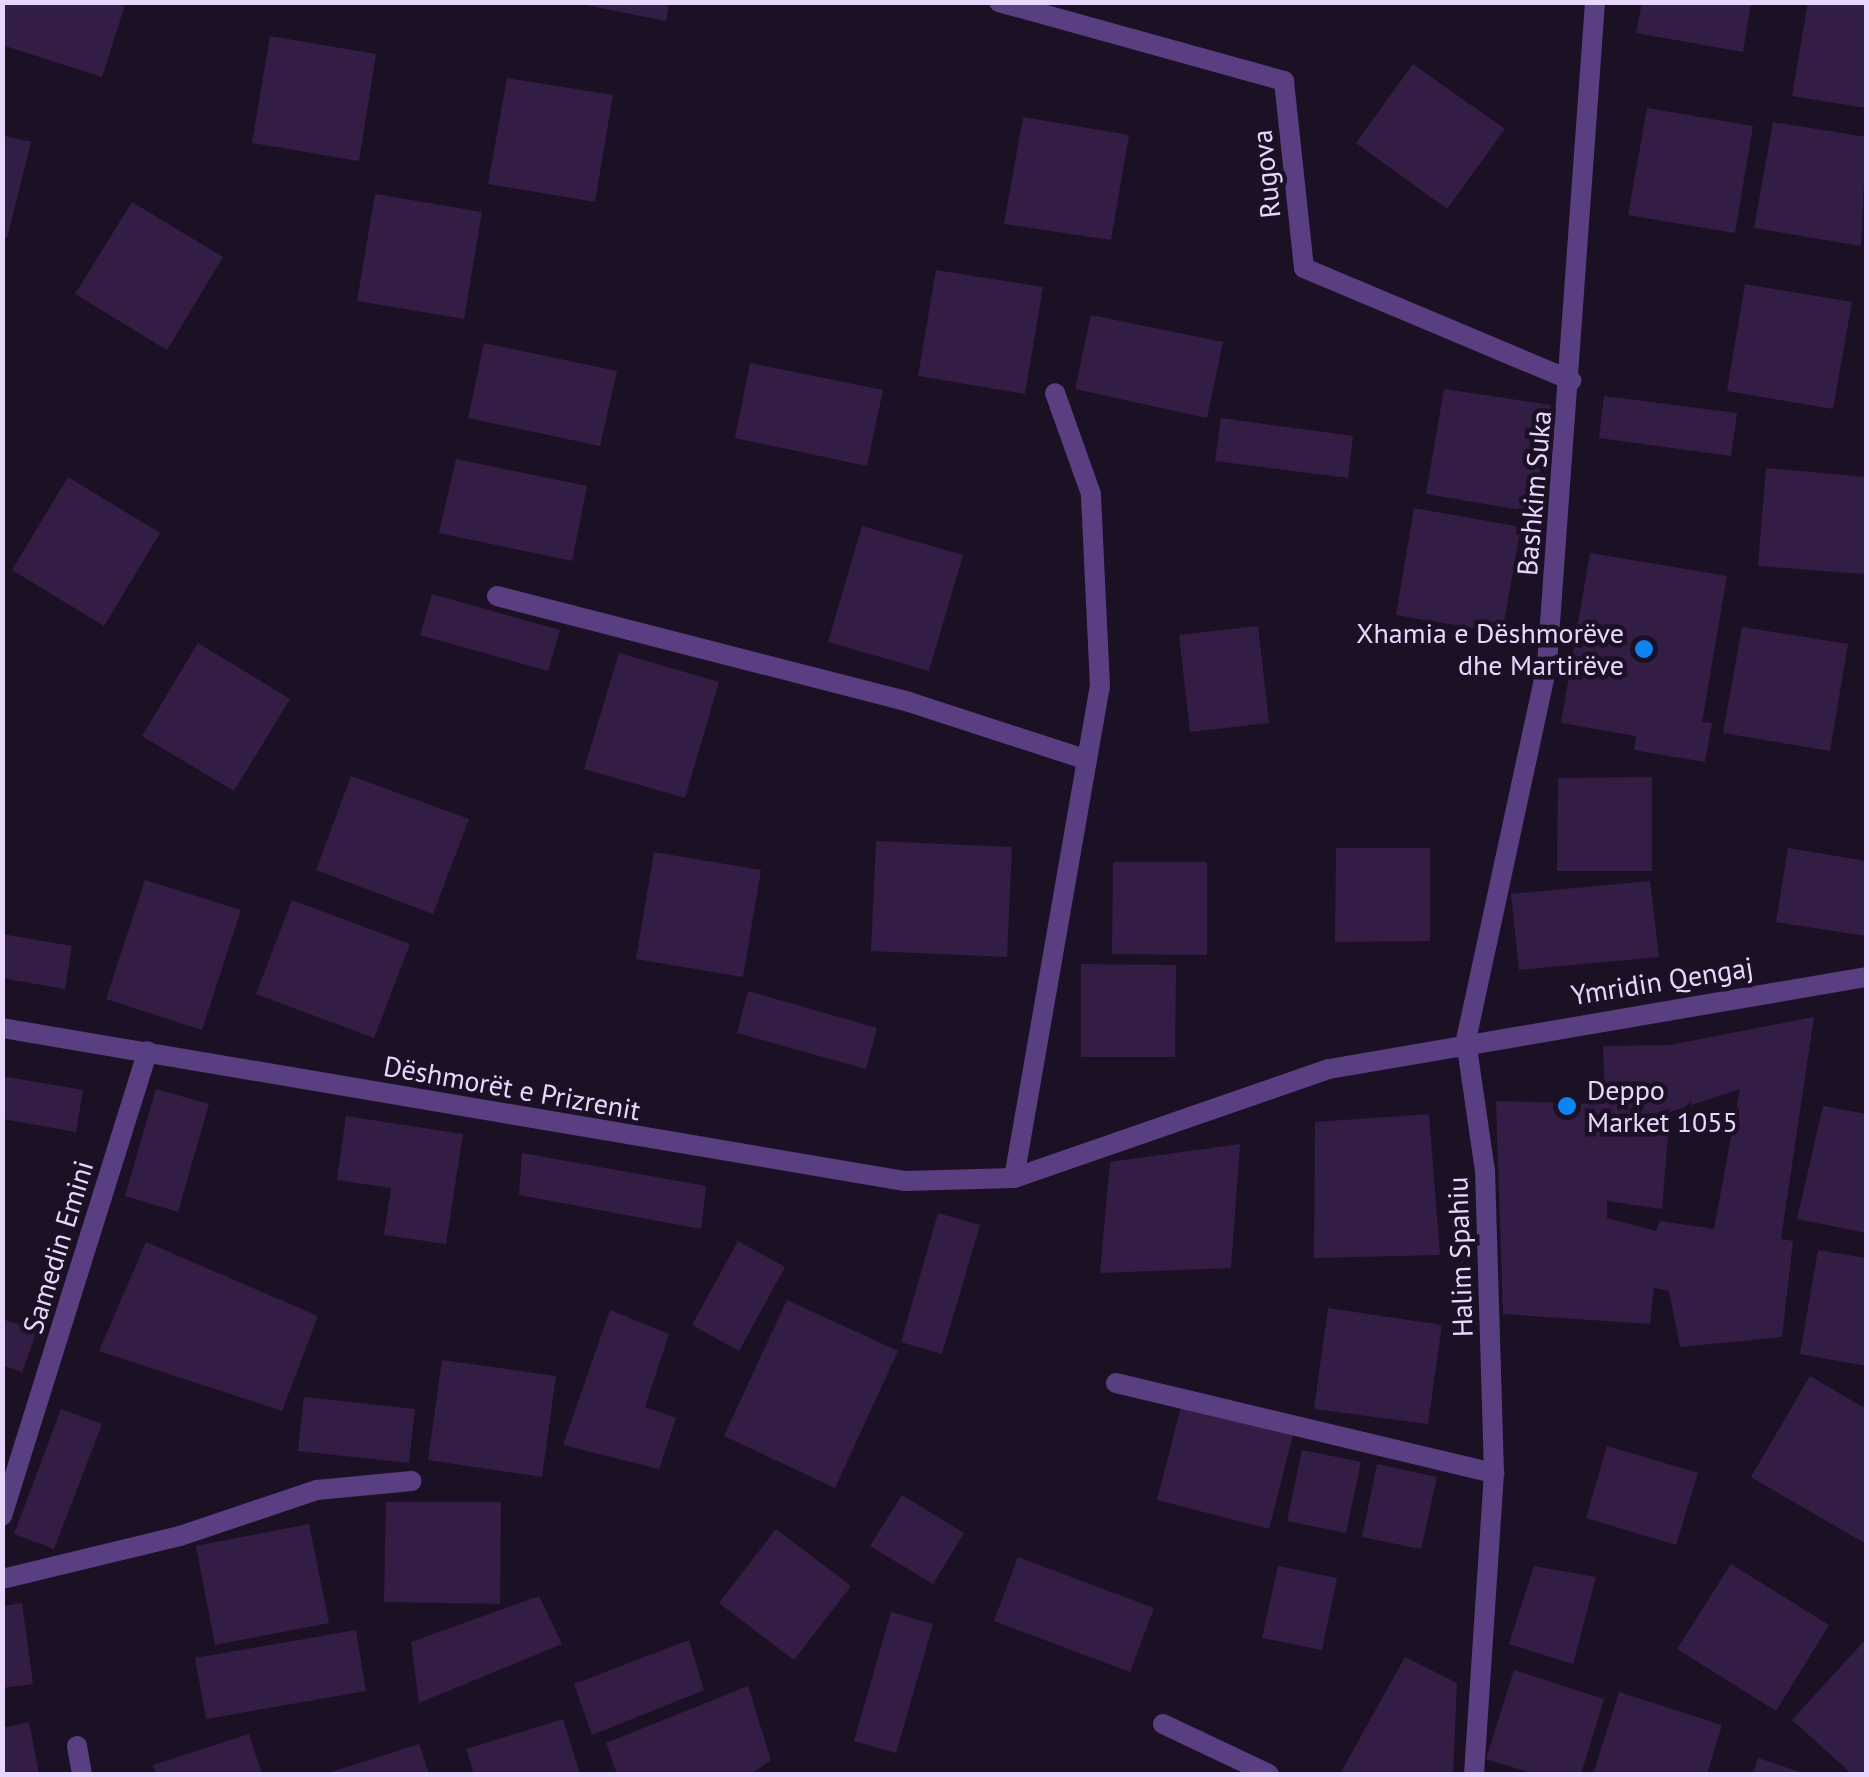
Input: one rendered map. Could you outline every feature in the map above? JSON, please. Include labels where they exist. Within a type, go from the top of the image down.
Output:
[{"type":"street","name":"Rugova","points":[[999,2],[1284,81],[1304,268],[1571,380]]},
{"type":"street","name":"Bashkim Suka","points":[[1466,1040],[1547,664],[1571,380],[1595,2]]},
{"type":"street","points":[[1014,1178],[1100,687],[1094,530],[1056,393]]},
{"type":"street","points":[[497,596],[909,702],[1086,760]]},
{"type":"street","name":"Ymridin Qengaj","points":[[1466,1040],[1866,977]]},
{"type":"street","name":"Dëshmorët e Prizrenit","points":[[2,1028],[905,1181],[1014,1178],[1329,1069],[1466,1040]]},
{"type":"street","name":"Halim Spahiu","points":[[1466,1040],[1485,1170],[1494,1473],[1474,1774]]},
{"type":"street","name":"Samedin Emini","points":[[2,1516],[148,1051]]},
{"type":"street","points":[[1116,1383],[1494,1473]]},
{"type":"street","points":[[2,1578],[180,1536],[318,1490],[412,1481]]},
{"type":"street","points":[[1163,1724],[1270,1774]]},
{"type":"street","points":[[77,1746],[82,1774]]},
{"type":"building","points":[[2,2],[126,2],[102,77],[2,45]]},
{"type":"building","points":[[570,2],[669,2],[666,21]]},
{"type":"building","points":[[1642,2],[1751,2],[1743,52],[1636,33]]},
{"type":"building","points":[[1808,2],[1866,2],[1866,108],[1792,96]]},
{"type":"building","points":[[270,36],[376,54],[359,161],[252,143]]},
{"type":"building","points":[[1413,64],[1505,129],[1447,209],[1356,143]]},
{"type":"building","points":[[507,78],[613,95],[595,202],[488,184]]},
{"type":"building","points":[[1647,108],[1753,126],[1735,233],[1628,215]]},
{"type":"building","points":[[1023,117],[1129,135],[1111,240],[1004,224]]},
{"type":"building","points":[[1773,122],[1866,137],[1861,246],[1754,228]]},
{"type":"building","points":[[2,135],[31,142],[7,238],[2,237]]},
{"type":"building","points":[[375,194],[482,212],[464,319],[357,301]]},
{"type":"building","points":[[132,202],[223,257],[167,350],[75,294]]},
{"type":"building","points":[[936,270],[1043,287],[1025,394],[918,376]]},
{"type":"building","points":[[1745,284],[1852,302],[1833,409],[1727,391]]},
{"type":"building","points":[[1091,315],[1223,342],[1207,418],[1075,389]]},
{"type":"building","points":[[484,343],[617,371],[600,446],[468,418]]},
{"type":"building","points":[[750,363],[883,390],[867,466],[735,438]]},
{"type":"building","points":[[1444,389],[1551,405],[1533,512],[1426,494]]},
{"type":"building","points":[[1604,396],[1737,413],[1731,456],[1599,438]]},
{"type":"building","points":[[1221,418],[1353,436],[1348,478],[1215,461]]},
{"type":"building","points":[[456,459],[587,486],[572,561],[439,533]]},
{"type":"building","points":[[1766,468],[1866,477],[1866,574],[1758,566]]},
{"type":"building","points":[[68,477],[160,533],[104,626],[12,570]]},
{"type":"building","points":[[1414,508],[1521,527],[1502,633],[1396,615]]},
{"type":"building","points":[[862,526],[963,555],[929,671],[828,642]]},
{"type":"building","name":"Xhamia e Dëshmorëve dhe Martirëve","points":[[1590,553],[1727,576],[1702,722],[1712,723],[1705,762],[1634,750],[1636,736],[1561,723]]},
{"type":"building","points":[[432,594],[560,630],[548,671],[420,635]]},
{"type":"building","points":[[1258,626],[1269,723],[1190,732],[1179,635]]},
{"type":"building","points":[[1742,627],[1848,644],[1830,751],[1723,733]]},
{"type":"building","points":[[198,643],[290,699],[234,791],[142,736]]},
{"type":"building","points":[[619,653],[719,682],[685,798],[584,769]]},
{"type":"building","points":[[351,776],[469,819],[433,914],[316,870]]},
{"type":"building","points":[[1652,777],[1652,871],[1557,871],[1558,778]]},
{"type":"building","points":[[876,841],[1012,847],[1007,957],[871,951]]},
{"type":"building","points":[[1336,848],[1430,848],[1430,941],[1335,942]]},
{"type":"building","points":[[1788,848],[1866,861],[1866,936],[1776,922]]},
{"type":"building","points":[[654,852],[761,870],[743,977],[636,959]]},
{"type":"building","points":[[1113,862],[1207,862],[1207,955],[1112,954]]},
{"type":"building","points":[[145,880],[241,910],[202,1030],[106,999]]},
{"type":"building","points":[[1650,881],[1659,957],[1519,970],[1511,894]]},
{"type":"building","points":[[292,900],[410,944],[374,1038],[256,994]]},
{"type":"building","points":[[2,934],[72,946],[65,989],[2,978]]},
{"type":"building","points":[[1081,964],[1176,965],[1175,1057],[1081,1057]]},
{"type":"building","points":[[748,991],[877,1028],[866,1069],[737,1033]]},
{"type":"building","points":[[1814,1017],[1781,1239],[1793,1241],[1782,1337],[1680,1347],[1669,1291],[1654,1288],[1650,1324],[1503,1314],[1496,1101],[1605,1104],[1603,1046],[1670,1045]],"holes":[[[1740,1089],[1714,1229],[1660,1221],[1656,1231],[1607,1218],[1607,1201],[1662,1209],[1670,1112]]]},
{"type":"building","points":[[2,1076],[83,1090],[76,1132],[2,1119]]},
{"type":"building","points":[[156,1089],[209,1104],[178,1212],[125,1196]]},
{"type":"building","points":[[1823,1106],[1866,1114],[1866,1233],[1797,1219]]},
{"type":"building","points":[[1429,1114],[1440,1255],[1314,1258],[1315,1122]]},
{"type":"building","points":[[346,1116],[463,1134],[446,1244],[384,1235],[391,1188],[337,1180]]},
{"type":"building","points":[[1240,1144],[1231,1268],[1100,1273],[1110,1162]]},
{"type":"building","points":[[522,1153],[706,1186],[701,1229],[519,1195]]},
{"type":"building","points":[[938,1213],[980,1225],[942,1354],[901,1342]]},
{"type":"building","points":[[738,1241],[785,1267],[739,1351],[692,1325]]},
{"type":"building","points":[[146,1242],[318,1316],[282,1411],[99,1351]]},
{"type":"building","points":[[1818,1250],[1866,1258],[1866,1366],[1800,1354]]},
{"type":"building","points":[[787,1300],[898,1351],[835,1488],[724,1436]]},
{"type":"building","points":[[1328,1308],[1442,1325],[1428,1424],[1314,1409]]},
{"type":"building","points":[[610,1310],[669,1334],[645,1407],[676,1418],[659,1469],[563,1445]]},
{"type":"building","points":[[2,1319],[37,1331],[22,1372],[2,1365]]},
{"type":"building","points":[[442,1360],[556,1376],[542,1477],[428,1460]]},
{"type":"building","points":[[1810,1376],[1866,1409],[1866,1544],[1751,1477]]},
{"type":"building","points":[[304,1397],[415,1409],[409,1463],[298,1451]]},
{"type":"building","points":[[1182,1403],[1294,1431],[1269,1529],[1157,1500]]},
{"type":"building","points":[[61,1409],[102,1424],[54,1549],[14,1534]]},
{"type":"building","points":[[1607,1446],[1698,1473],[1676,1545],[1586,1518]]},
{"type":"building","points":[[1302,1450],[1361,1462],[1346,1533],[1287,1521]]},
{"type":"building","points":[[1377,1464],[1437,1477],[1421,1549],[1362,1537]]},
{"type":"building","points":[[902,1495],[964,1533],[933,1584],[870,1546]]},
{"type":"building","points":[[386,1502],[501,1502],[500,1604],[384,1602]]},
{"type":"building","points":[[309,1524],[329,1623],[215,1645],[196,1546]]},
{"type":"building","points":[[776,1529],[851,1586],[794,1660],[719,1603]]},
{"type":"building","points":[[1018,1557],[1154,1608],[1130,1672],[994,1621]]},
{"type":"building","points":[[1731,1564],[1829,1625],[1776,1711],[1677,1649]]},
{"type":"building","points":[[1278,1566],[1337,1578],[1322,1650],[1262,1638]]},
{"type":"building","points":[[1534,1566],[1596,1577],[1573,1664],[1509,1644]]},
{"type":"building","points":[[539,1596],[562,1644],[419,1703],[411,1642]]},
{"type":"building","points":[[22,1603],[33,1684],[2,1688],[2,1606]]},
{"type":"building","points":[[891,1612],[933,1624],[896,1753],[854,1741]]},
{"type":"building","points":[[356,1630],[366,1691],[206,1719],[195,1658]]},
{"type":"building","points":[[1866,1639],[1866,1774],[1852,1774],[1792,1720]]},
{"type":"building","points":[[689,1640],[704,1690],[592,1735],[574,1684]]},
{"type":"building","points":[[1405,1657],[1457,1683],[1453,1774],[1340,1774]]},
{"type":"building","points":[[1514,1670],[1604,1699],[1581,1774],[1535,1774],[1486,1759]]},
{"type":"building","points":[[748,1686],[771,1760],[751,1774],[617,1774],[606,1743]]},
{"type":"building","points":[[1619,1692],[1722,1725],[1707,1774],[1593,1774]]},
{"type":"building","points":[[563,1719],[580,1774],[474,1774],[466,1749]]},
{"type":"building","points":[[29,1722],[39,1774],[2,1774],[2,1728]]},
{"type":"building","points":[[249,1734],[262,1774],[156,1774],[153,1765]]},
{"type":"building","points":[[419,1744],[429,1774],[325,1774]]},
{"type":"building","points":[[1758,1758],[1806,1774],[1753,1774]]},
{"type":"place","name":"Xhamia e Dëshmorëve dhe Martirëve","points":[[1644,649]]},
{"type":"place","name":"Deppo Market 1055","points":[[1567,1106]]}]
